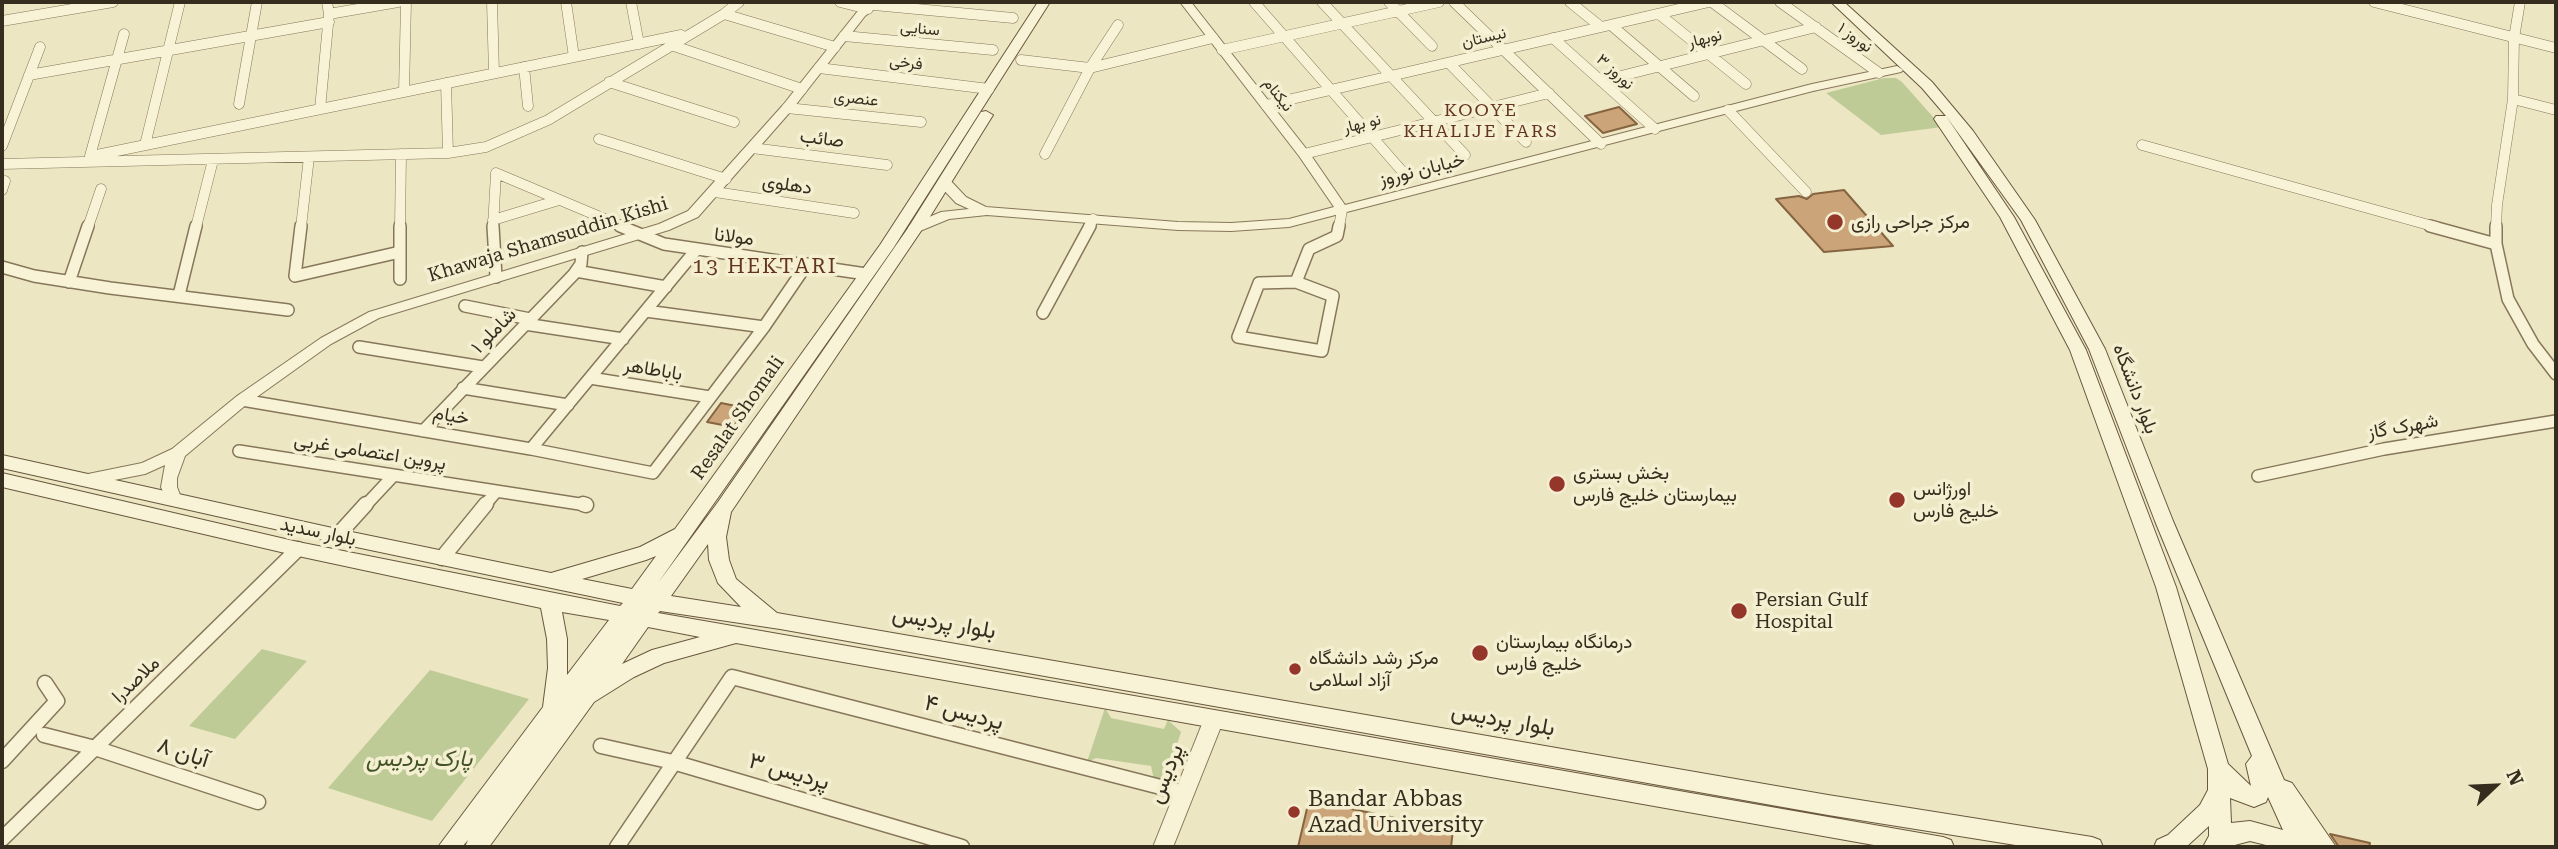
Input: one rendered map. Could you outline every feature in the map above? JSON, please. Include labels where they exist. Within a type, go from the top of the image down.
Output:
[{"type":"main road","name":"Resalat Shomali","points":[[640,608],[662,561],[920,197],[1044,2]]},
{"type":"main road","name":"Resalat Shomali","points":[[449,847],[552,712],[597,666],[640,608],[682,565],[724,507],[915,228],[1058,2]]},
{"type":"main road","name":"بلوار دانشگاه","points":[[1826,2],[1888,71],[1953,135],[2007,218],[2078,351],[2166,587],[2219,769],[2216,843]]},
{"type":"main road","name":"بلوار دانشگاه","points":[[1837,2],[1927,85],[1968,134],[2028,220],[2097,349],[2164,521],[2267,768],[2304,847]]},
{"type":"main road","name":"بلوار سدید","points":[[2,461],[337,536],[589,588],[640,608]]},
{"type":"main road","name":"بلوار سدید","points":[[2,480],[298,549],[550,602],[575,606],[640,608]]},
{"type":"main road","points":[[724,507],[718,537],[719,559],[728,583],[752,606],[780,621]]},
{"type":"main road","points":[[2138,516],[2164,521]]},
{"type":"main road","points":[[551,580],[646,553],[682,532]]},
{"type":"main road","points":[[662,561],[682,565]]},
{"type":"main road","points":[[575,606],[589,588]]},
{"type":"main road","points":[[550,602],[557,639],[557,679],[552,712]]},
{"type":"main road","points":[[640,608],[737,635],[1943,847]]},
{"type":"main road","name":"بلوار پردیس","points":[[640,608],[780,621],[1814,802],[2092,847]]},
{"type":"main road","points":[[799,645],[810,626]]},
{"type":"main road","points":[[583,701],[627,671],[659,656],[737,635]]},
{"type":"main road","name":"Resalat Shomali","points":[[476,847],[583,701],[597,666]]},
{"type":"main road","points":[[2219,769],[2239,793],[2248,797],[2258,795],[2262,786],[2252,731]]},
{"type":"main road","points":[[2267,768],[2325,847]]},
{"type":"main road","points":[[2165,847],[2176,842],[2208,813],[2220,792]]},
{"type":"main road","points":[[2216,843],[2233,833],[2250,831],[2269,834],[2297,847]]},
{"type":"street","points":[[2,21],[113,2]]},
{"type":"street","points":[[145,145],[180,2]]},
{"type":"street","points":[[239,104],[257,2]]},
{"type":"street","points":[[320,109],[329,18],[327,2]]},
{"type":"street","points":[[29,75],[251,35],[398,2]]},
{"type":"street","points":[[404,92],[407,2]]},
{"type":"street","points":[[492,2],[494,73]]},
{"type":"street","points":[[566,2],[574,57]]},
{"type":"street","points":[[631,2],[639,44]]},
{"type":"street","points":[[2,164],[448,153],[486,147],[548,120],[724,14],[739,2]]},
{"type":"street","points":[[840,2],[1013,18]]},
{"type":"street","name":"نیکنام","points":[[1185,2],[1304,154],[1342,210]]},
{"type":"street","points":[[1254,2],[1402,171]]},
{"type":"street","points":[[1322,2],[1465,155]]},
{"type":"street","points":[[1389,2],[1432,46]]},
{"type":"street","points":[[1223,50],[1439,2]]},
{"type":"street","points":[[1454,2],[1601,144]]},
{"type":"street","points":[[1570,2],[1606,26],[1694,96]]},
{"type":"street","points":[[1711,2],[1802,69]]},
{"type":"street","name":"نیستان","points":[[1266,105],[1711,2]]},
{"type":"street","name":"نوروز ۱","points":[[1780,2],[1888,71]]},
{"type":"street","points":[[2374,2],[2556,48]]},
{"type":"street","points":[[2520,2],[2514,38],[2514,99],[2497,205],[2496,244],[2508,299],[2533,344],[2555,372]]},
{"type":"street","name":"Khawaja Shamsuddin Kishi","points":[[89,479],[145,468],[178,453],[242,400],[326,341],[374,316],[681,221],[693,214],[788,108],[873,5]]},
{"type":"street","points":[[1658,13],[1746,84]]},
{"type":"street","points":[[724,14],[840,42]]},
{"type":"street","points":[[1045,154],[1090,68],[1118,25]]},
{"type":"street","name":"نوبهار","points":[[1601,81],[1816,27]]},
{"type":"street","points":[[61,162],[691,33]]},
{"type":"street","points":[[90,156],[124,34]]},
{"type":"street","points":[[1021,60],[1090,68],[1213,38]]},
{"type":"street","name":"نوروز ۳","points":[[1553,38],[1655,129]]},
{"type":"street","name":"سنایی","points":[[840,42],[993,50]]},
{"type":"street","points":[[671,45],[802,89]]},
{"type":"street","points":[[2,146],[40,47]]},
{"type":"street","points":[[1449,63],[1526,142]]},
{"type":"street","points":[[524,67],[528,106]]},
{"type":"street","name":"فرخی","points":[[819,68],[989,89]]},
{"type":"street","name":"خیابان نوروز","points":[[915,228],[946,215],[987,211],[1231,227],[1289,223],[1888,71]]},
{"type":"street","points":[[609,82],[734,122]]},
{"type":"street","points":[[446,83],[448,153]]},
{"type":"street","name":"نو بهار","points":[[1304,154],[1549,93]]},
{"type":"street","points":[[2514,99],[2556,110]]},
{"type":"street","name":"عنصری","points":[[788,108],[920,122]]},
{"type":"street","points":[[1728,110],[1806,192]]},
{"type":"street","points":[[599,139],[726,179]]},
{"type":"street","points":[[2142,145],[2496,244]]},
{"type":"street","name":"صائب","points":[[752,148],[887,165]]},
{"type":"street","points":[[400,279],[401,154]]},
{"type":"street","points":[[309,157],[295,276],[400,252]]},
{"type":"street","points":[[179,295],[213,160]]},
{"type":"street","name":"مولانا","points":[[493,220],[496,173],[664,244],[866,274]]},
{"type":"street","name":"خیابان نوروز","points":[[944,182],[961,200],[987,211]]},
{"type":"street","points":[[69,282],[101,189]]},
{"type":"street","name":"دهلوی","points":[[715,192],[854,212]]},
{"type":"street","points":[[496,277],[493,220],[559,200]]},
{"type":"street","points":[[1296,282],[1309,249],[1338,236],[1342,210]]},
{"type":"street","points":[[1042,313],[1093,219]]},
{"type":"street","points":[[531,449],[696,250]]},
{"type":"street","name":"شاملو ۱","points":[[423,430],[576,271],[581,264],[582,252]]},
{"type":"street","points":[[710,397],[764,327],[807,264]]},
{"type":"street","points":[[2,267],[69,282],[288,310]]},
{"type":"street","points":[[576,271],[666,287]]},
{"type":"street","points":[[1296,282],[1333,296],[1322,351],[1238,337],[1259,283],[1296,282]]},
{"type":"street","points":[[465,306],[623,339]]},
{"type":"street","points":[[646,311],[764,327]]},
{"type":"street","points":[[359,347],[483,367]]},
{"type":"street","name":"باباطاهر","points":[[590,378],[710,397]]},
{"type":"street","points":[[463,388],[568,405]]},
{"type":"street","name":"خیام","points":[[242,400],[531,449],[653,473],[710,397]]},
{"type":"street","name":"شهرک گاز","points":[[2258,476],[2384,449],[2556,421]]},
{"type":"street","name":"پروین اعتصامی غربی","points":[[239,451],[495,493],[586,505]]},
{"type":"street","points":[[174,500],[169,478],[178,453]]},
{"type":"street","points":[[337,536],[394,475]]},
{"type":"street","points":[[442,558],[495,493]]},
{"type":"street","name":"ملاصدرا","points":[[2,839],[298,549]]},
{"type":"street","points":[[617,847],[732,677]]},
{"type":"street","name":"پردیس ۴","points":[[732,677],[1184,793]]},
{"type":"street","points":[[2,761],[57,701],[46,683]]},
{"type":"street","name":"پردیس","points":[[1163,847],[1214,719]]},
{"type":"street","name":"آبان ۸","points":[[44,735],[95,748],[258,802]]},
{"type":"street","name":"پردیس ۳","points":[[601,746],[673,762],[962,847]]},
{"type":"green space","points":[[1884,78],[1896,78],[1902,82],[1942,127],[1881,135],[1826,93]]},
{"type":"green space","points":[[262,649],[307,661],[235,739],[189,726]]},
{"type":"green space","name":"پارک پردیس","points":[[430,670],[529,699],[432,821],[328,788]]},
{"type":"green space","points":[[1105,708],[1111,718],[1164,729],[1168,720],[1181,732],[1166,780],[1154,780],[1151,766],[1096,758],[1087,762]]},
{"type":"building","points":[[1619,107],[1637,124],[1603,133],[1585,116]]},
{"type":"building","name":"مرکز جراحی رازی","points":[[1844,190],[1893,246],[1824,252],[1776,199],[1799,196],[1807,199],[1813,194]]},
{"type":"building","points":[[721,403],[746,408],[733,427],[707,422]]},
{"type":"building","points":[[1309,800],[1453,830],[1451,847],[1298,847]]},
{"type":"building","points":[[2330,834],[2370,843],[2369,847],[2339,847]]},
{"type":"place","name":"مرکز جراحی رازی","points":[[1835,222]]},
{"type":"place","name":"بخش بستری بیمارستان خلیج فارس","points":[[1557,484]]},
{"type":"place","name":"اورژانس خلیج فارس","points":[[1897,500]]},
{"type":"place","name":"Persian Gulf Hospital","points":[[1739,611]]},
{"type":"place","name":"درمانگاه بیمارستان خلیج فارس","points":[[1480,653]]},
{"type":"place","name":"مرکز رشد دانشگاه آزاد اسلامی","points":[[1295,669]]},
{"type":"place","name":"Bandar Abbas Azad University","points":[[1294,812]]},
{"type":"district","name":"KOOYE KHALIJE FARS","points":[[1481,121]]},
{"type":"district","name":"13 HEKTARI","points":[[765,267]]}]
